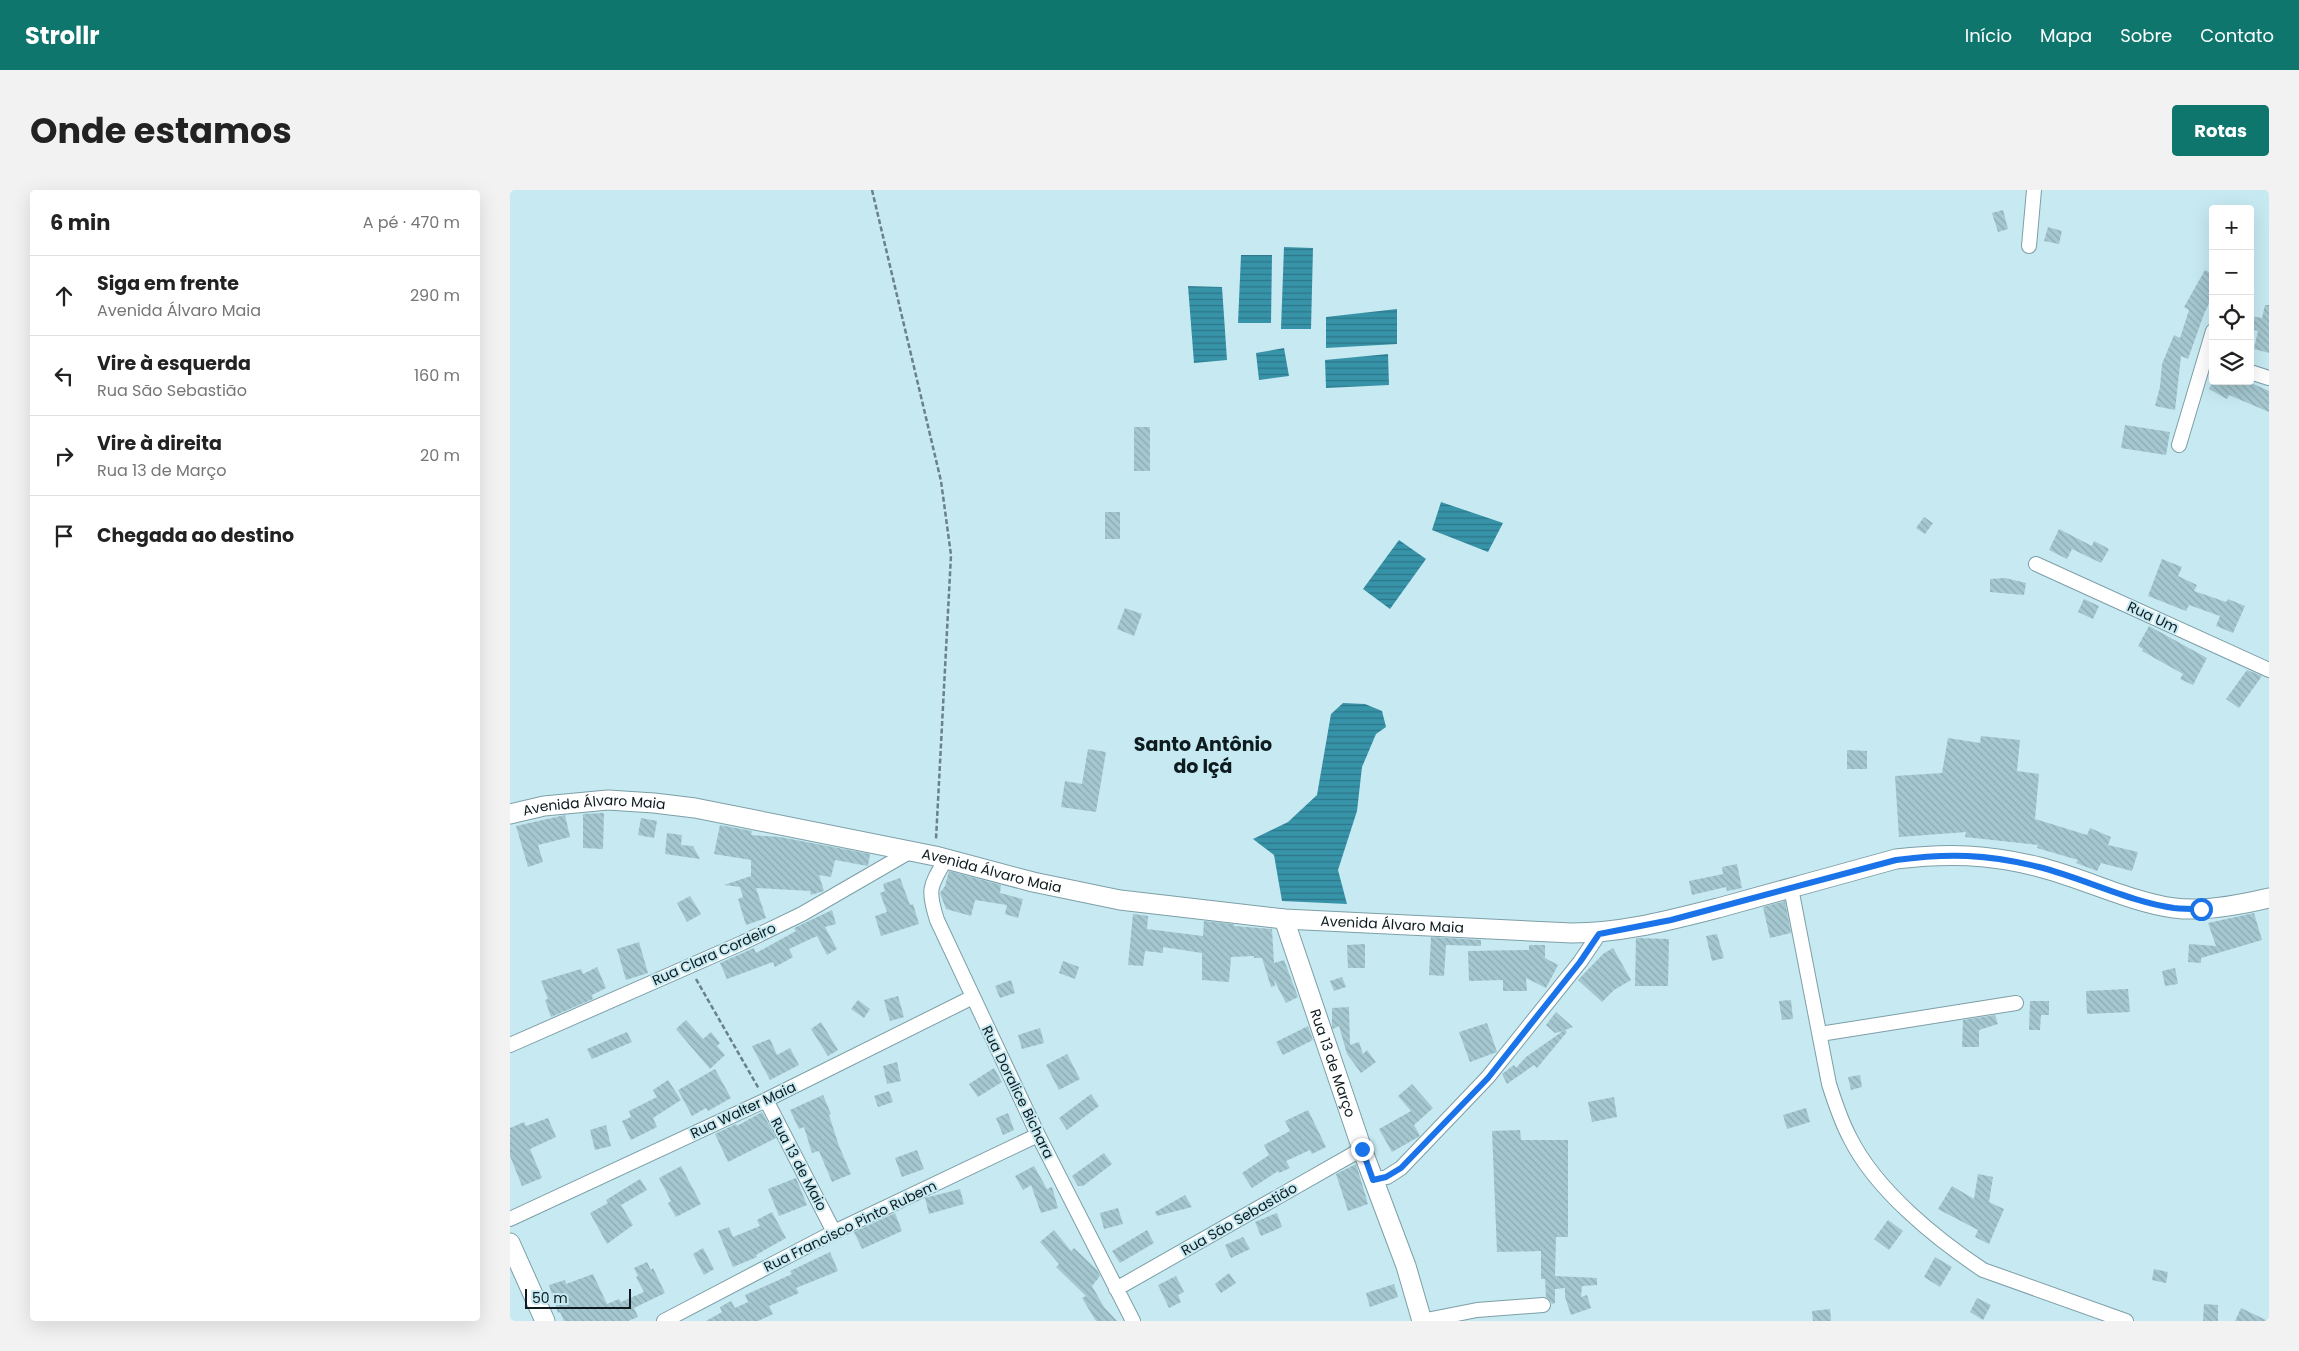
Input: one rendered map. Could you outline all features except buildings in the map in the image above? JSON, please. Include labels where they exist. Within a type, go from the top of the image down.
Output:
[{"type":"street","points":[[2029,246],[2034,190]]},
{"type":"street","points":[[2179,445],[2209,357]]},
{"type":"street","points":[[2254,373],[2269,378]]},
{"type":"street","name":"Rua Um","points":[[2036,564],[2269,670]]},
{"type":"street","name":"Avenida Álvaro Maia","points":[[510,814],[544,806],[608,800],[695,808],[940,857],[1033,882],[1120,900],[1284,919],[1599,934],[1663,922],[1896,860],[1932,855],[1965,854],[2040,867],[2175,908],[2201,909],[2269,898]]},
{"type":"street","name":"Rua Clara Cordeiro","points":[[510,1045],[802,914],[911,851]]},
{"type":"street","name":"Rua Doralice Bichara","points":[[940,857],[930,891],[937,920],[1038,1135],[1133,1321]]},
{"type":"street","points":[[1791,888],[1829,1084],[1850,1140],[1874,1176],[1909,1211],[1962,1256],[1983,1270],[2126,1321]]},
{"type":"street","name":"Rua 13 de Março","points":[[1284,919],[1362,1149],[1406,1266],[1422,1321]]},
{"type":"street","points":[[1373,1180],[1386,1177],[1401,1168],[1488,1078],[1580,962],[1599,934]]},
{"type":"street","name":"Rua Walter Maia","points":[[510,1219],[766,1100],[973,997]]},
{"type":"street","points":[[1820,1034],[2016,1002]]},
{"type":"street","name":"Rua 13 de Maio","points":[[766,1100],[834,1232]]},
{"type":"street","name":"Rua Francisco Pinto Rubem","points":[[664,1321],[834,1232],[1038,1135]]},
{"type":"street","name":"Rua São Sebastião","points":[[1116,1289],[1362,1149]]},
{"type":"street","points":[[510,1243],[546,1321]]},
{"type":"street","points":[[1422,1321],[1477,1310],[1542,1305]]},
{"type":"path","points":[[872,190],[940,481],[951,555],[940,857]]},
{"type":"path","name":"Rua 13 de Maio","points":[[689,966],[766,1100]]},
{"type":"water","points":[[1284,247],[1313,248],[1311,329],[1281,329]]},
{"type":"water","points":[[1241,255],[1272,255],[1271,323],[1238,323]]},
{"type":"water","points":[[1188,286],[1222,287],[1227,360],[1194,363]]},
{"type":"water","points":[[1397,309],[1397,344],[1326,348],[1326,317]]},
{"type":"water","points":[[1284,348],[1289,376],[1259,380],[1256,353]]},
{"type":"water","points":[[1388,354],[1389,385],[1326,388],[1325,360]]},
{"type":"water","points":[[1441,502],[1503,523],[1488,552],[1432,530]]},
{"type":"water","points":[[1399,540],[1426,559],[1390,609],[1363,589]]},
{"type":"water","points":[[1343,703],[1365,704],[1382,711],[1386,727],[1376,734],[1362,767],[1357,811],[1338,870],[1347,904],[1282,901],[1274,855],[1253,839],[1288,822],[1317,795],[1331,714]]},
{"type":"district","name":"Santo Antônio do Içá","points":[[1203,755]]},
{"type":"route","points":[[1362,1149],[1373,1180],[1386,1177],[1401,1168],[1488,1078],[1580,962],[1599,934],[1629,930],[1671,920],[1896,860],[1932,855],[1965,854],[2002,859],[2040,867],[2153,904],[2175,908],[2201,909]]}]
